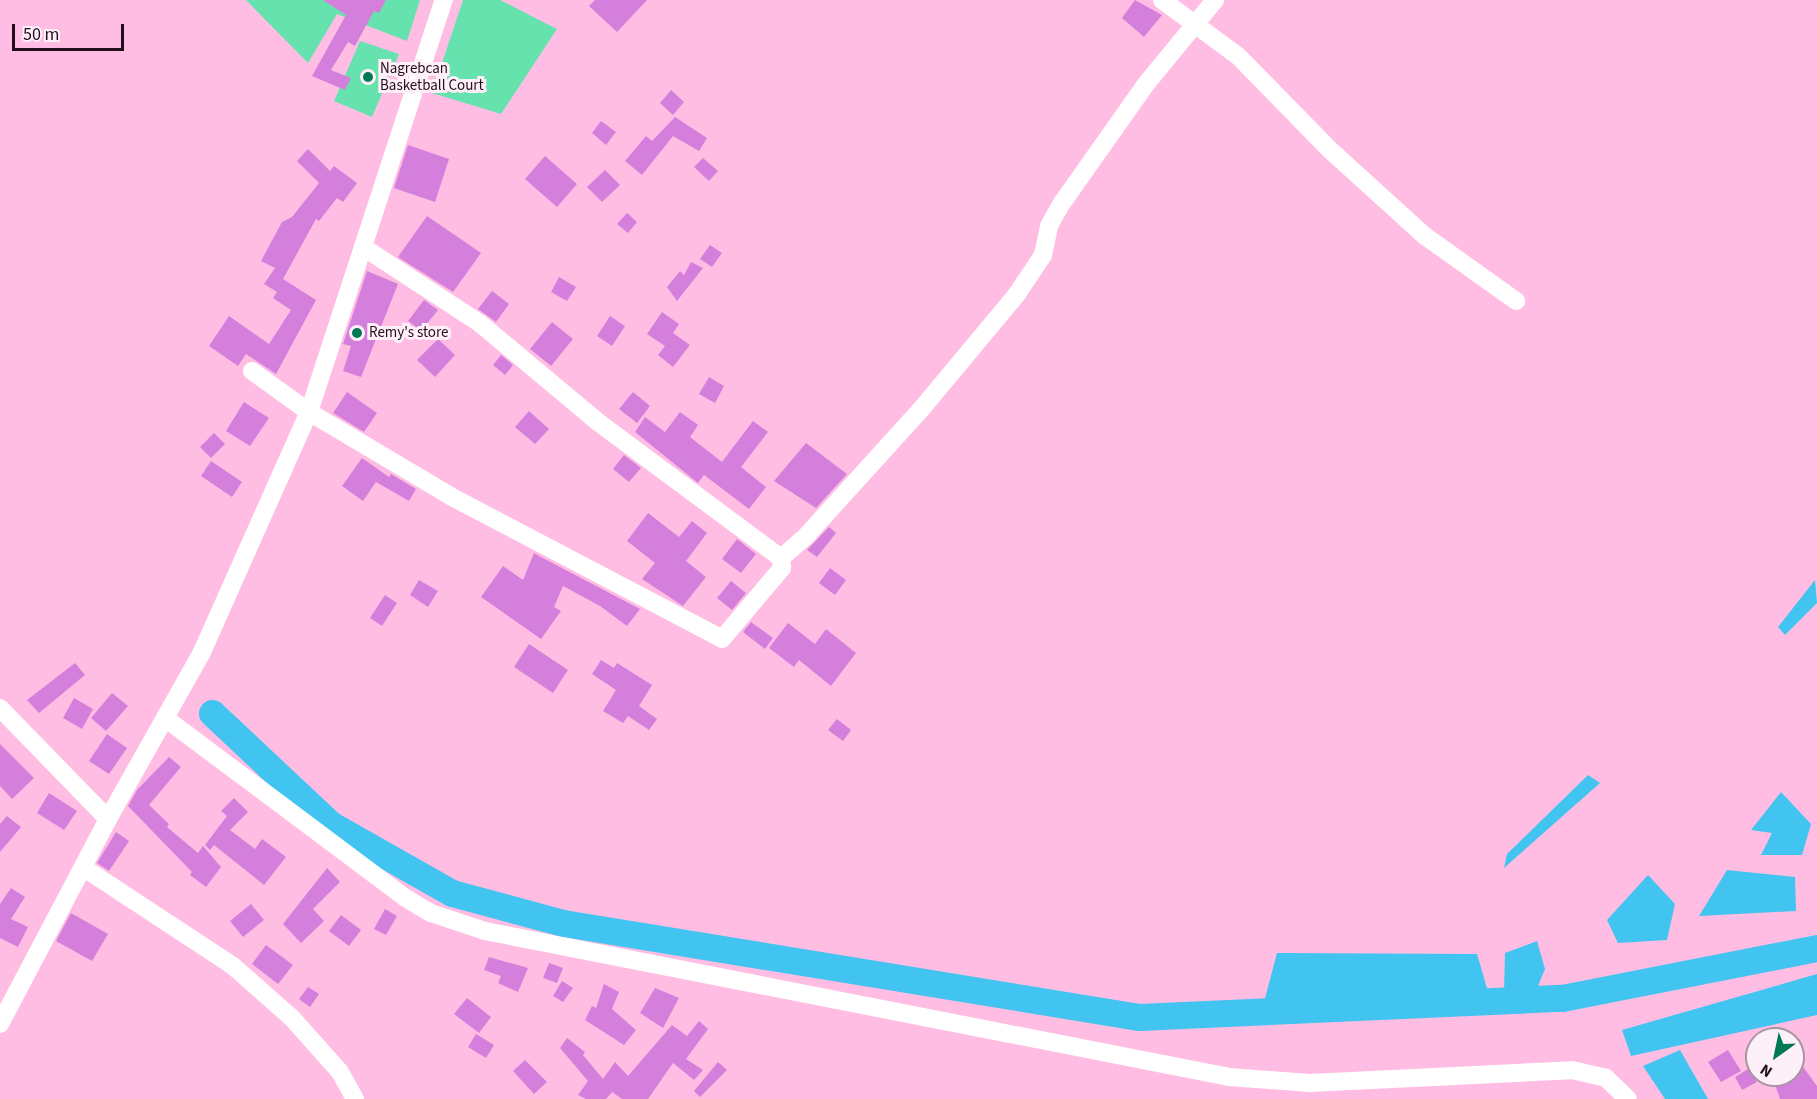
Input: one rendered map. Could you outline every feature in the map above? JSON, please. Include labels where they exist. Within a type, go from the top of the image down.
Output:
[{"type":"street","points":[[0,1024],[108,819],[202,652],[309,412],[444,0]]},
{"type":"street","points":[[1162,0],[1238,56],[1329,148],[1425,236],[1516,301]]},
{"type":"street","points":[[781,558],[807,535],[923,407],[1017,294],[1042,255],[1049,226],[1062,203],[1146,84],[1215,0]]},
{"type":"street","points":[[252,371],[309,412],[452,496],[718,639],[782,568],[781,558],[598,422],[481,324],[363,247]]},
{"type":"street","points":[[0,708],[108,819]]},
{"type":"street","points":[[165,718],[404,897],[431,913],[485,931],[1229,1077],[1310,1083],[1572,1070],[1606,1078],[1628,1099]]},
{"type":"street","points":[[84,868],[233,966],[292,1018],[340,1072],[355,1099]]},
{"type":"green space","points":[[246,0],[420,0],[407,41],[337,14],[308,63]]},
{"type":"green space","points":[[463,0],[500,0],[557,29],[501,114],[432,93]]},
{"type":"green space","points":[[360,41],[399,54],[372,117],[334,101]]},
{"type":"water","points":[[1815,580],[1817,603],[1785,635],[1778,627]]},
{"type":"water","points":[[1588,775],[1600,783],[1504,868],[1507,854]]},
{"type":"water","points":[[1781,792],[1811,824],[1802,855],[1761,855],[1772,833],[1751,830]]},
{"type":"water","points":[[1727,870],[1795,877],[1796,911],[1699,916]]},
{"type":"water","points":[[1648,875],[1675,904],[1667,940],[1618,943],[1607,920]]},
{"type":"water","points":[[1537,941],[1545,969],[1538,986],[1504,993],[1505,953]]},
{"type":"water","points":[[1277,953],[1477,954],[1489,995],[1264,1002]]},
{"type":"water","points":[[1817,974],[1817,1015],[1763,1027],[1745,1027],[1745,1031],[1631,1056],[1622,1030]]},
{"type":"water","points":[[1680,1050],[1708,1099],[1665,1099],[1643,1066]]},
{"type":"building","points":[[323,0],[386,0],[379,13],[374,11],[355,46],[348,42],[331,70],[351,78],[345,90],[312,76],[346,15]]},
{"type":"building","points":[[595,0],[647,0],[617,32],[589,6]]},
{"type":"building","points":[[1135,0],[1162,15],[1144,37],[1122,18]]},
{"type":"building","points":[[671,90],[684,102],[673,115],[660,103]]},
{"type":"building","points":[[675,117],[707,138],[699,151],[673,136],[642,175],[625,161],[646,136],[652,141]]},
{"type":"building","points":[[601,121],[616,132],[606,145],[592,133]]},
{"type":"building","points":[[408,145],[449,159],[435,202],[394,188]]},
{"type":"building","points":[[308,149],[330,171],[334,166],[357,183],[343,202],[337,198],[319,221],[316,219],[283,279],[316,300],[276,374],[246,354],[238,366],[209,346],[229,316],[269,344],[291,310],[273,298],[277,292],[264,284],[275,268],[261,261],[282,222],[292,217],[319,183],[297,161]]},
{"type":"building","points":[[545,156],[577,184],[557,207],[525,179]]},
{"type":"building","points":[[703,158],[718,171],[709,181],[694,167]]},
{"type":"building","points":[[605,170],[620,185],[602,202],[587,187]]},
{"type":"building","points":[[627,213],[637,222],[628,233],[617,224]]},
{"type":"building","points":[[427,216],[481,253],[453,292],[398,257]]},
{"type":"building","points":[[710,245],[722,253],[712,267],[700,259]]},
{"type":"building","points":[[691,262],[703,268],[677,301],[667,287],[680,271],[684,275]]},
{"type":"building","points":[[367,271],[398,284],[361,377],[343,371],[351,346],[343,344]]},
{"type":"building","points":[[559,277],[576,287],[567,301],[551,292]]},
{"type":"building","points":[[492,291],[509,304],[496,322],[478,309]]},
{"type":"building","points":[[424,300],[438,310],[421,331],[408,321]]},
{"type":"building","points":[[662,312],[679,324],[673,333],[690,345],[673,367],[658,355],[665,346],[647,334]]},
{"type":"building","points":[[610,316],[625,326],[612,346],[597,336]]},
{"type":"building","points":[[552,322],[573,339],[551,366],[530,349]]},
{"type":"building","points":[[438,339],[455,355],[435,377],[417,360]]},
{"type":"building","points":[[501,355],[513,365],[505,375],[493,365]]},
{"type":"building","points":[[709,377],[724,386],[715,403],[699,394]]},
{"type":"building","points":[[347,392],[377,413],[364,432],[333,413]]},
{"type":"building","points":[[633,392],[650,406],[637,423],[619,409]]},
{"type":"building","points":[[244,402],[269,418],[250,446],[226,431]]},
{"type":"building","points":[[529,411],[549,429],[535,444],[515,427]]},
{"type":"building","points":[[680,412],[698,425],[690,437],[722,462],[753,421],[768,432],[741,467],[766,487],[749,509],[704,475],[698,483],[635,432],[645,417],[665,432]]},
{"type":"building","points":[[214,433],[225,444],[211,458],[200,447]]},
{"type":"building","points":[[806,443],[847,474],[816,508],[774,481]]},
{"type":"building","points":[[624,455],[641,468],[629,482],[613,469]]},
{"type":"building","points":[[362,458],[389,477],[391,474],[416,489],[409,501],[376,482],[363,501],[342,486]]},
{"type":"building","points":[[211,461],[242,482],[232,497],[201,476]]},
{"type":"building","points":[[648,513],[679,537],[692,521],[707,533],[686,561],[706,577],[683,606],[642,579],[655,563],[627,541]]},
{"type":"building","points":[[829,527],[836,533],[817,557],[807,550]]},
{"type":"building","points":[[737,539],[756,554],[741,573],[722,559]]},
{"type":"building","points":[[534,553],[640,609],[627,626],[600,606],[563,586],[554,607],[561,611],[541,639],[481,597],[503,566],[523,580]]},
{"type":"building","points":[[830,568],[846,580],[835,595],[819,583]]},
{"type":"building","points":[[419,580],[438,591],[428,607],[410,595]]},
{"type":"building","points":[[731,581],[746,593],[732,610],[717,598]]},
{"type":"building","points":[[385,595],[397,603],[382,626],[370,618]]},
{"type":"building","points":[[751,622],[773,638],[765,649],[743,632]]},
{"type":"building","points":[[788,623],[815,644],[826,629],[856,653],[831,686],[799,660],[794,667],[769,648]]},
{"type":"building","points":[[529,644],[568,670],[553,693],[514,667]]},
{"type":"building","points":[[601,660],[614,668],[617,663],[652,685],[639,706],[657,719],[649,730],[628,716],[623,723],[603,711],[616,690],[592,674]]},
{"type":"building","points":[[75,663],[85,675],[39,713],[27,700]]},
{"type":"building","points":[[112,693],[128,706],[106,731],[91,718]]},
{"type":"building","points":[[74,698],[93,709],[82,729],[63,718]]},
{"type":"building","points":[[837,719],[851,730],[843,741],[828,730]]},
{"type":"building","points":[[107,734],[127,748],[109,774],[89,761]]},
{"type":"building","points":[[0,744],[34,778],[12,799],[0,786]]},
{"type":"building","points":[[169,757],[181,767],[149,805],[169,824],[167,827],[198,853],[203,846],[221,867],[206,887],[190,875],[192,872],[128,806],[137,790]]},
{"type":"building","points":[[49,793],[77,811],[64,830],[37,813]]},
{"type":"building","points":[[234,798],[248,812],[230,830],[255,849],[262,839],[286,857],[264,885],[214,845],[210,850],[205,845],[227,816],[221,811]]},
{"type":"building","points":[[7,816],[21,827],[0,852],[0,824]]},
{"type":"building","points":[[116,832],[129,841],[109,871],[97,863]]},
{"type":"building","points":[[327,868],[340,882],[313,909],[324,921],[301,943],[283,924]]},
{"type":"building","points":[[11,888],[25,897],[11,919],[28,927],[18,947],[0,938],[0,904]]},
{"type":"building","points":[[251,904],[264,920],[243,937],[230,921]]},
{"type":"building","points":[[385,909],[397,916],[386,935],[374,929]]},
{"type":"building","points":[[71,913],[108,934],[92,961],[56,941]]},
{"type":"building","points":[[341,915],[361,930],[349,946],[329,931]]},
{"type":"building","points":[[266,945],[293,965],[278,984],[252,964]]},
{"type":"building","points":[[489,957],[528,968],[518,992],[498,983],[501,976],[484,970]]},
{"type":"building","points":[[549,963],[563,968],[557,983],[543,978]]},
{"type":"building","points":[[562,981],[573,988],[563,1002],[553,996]]},
{"type":"building","points":[[604,984],[619,992],[612,1009],[636,1030],[624,1045],[585,1020],[592,1006],[596,1008]]},
{"type":"building","points":[[308,987],[319,994],[310,1007],[299,999]]},
{"type":"building","points":[[655,988],[679,998],[663,1028],[640,1013]]},
{"type":"building","points":[[467,998],[491,1017],[479,1033],[454,1014]]},
{"type":"building","points":[[699,1021],[708,1029],[686,1059],[703,1070],[694,1080],[673,1063],[648,1099],[622,1099],[612,1092],[606,1099],[586,1099],[578,1095],[588,1081],[560,1048],[567,1038],[585,1052],[583,1055],[603,1079],[615,1062],[628,1076],[672,1025],[687,1036]]},
{"type":"building","points":[[476,1034],[494,1045],[486,1058],[468,1047]]},
{"type":"building","points":[[1728,1050],[1741,1071],[1721,1082],[1708,1062]]},
{"type":"building","points":[[525,1060],[547,1082],[534,1094],[513,1071]]},
{"type":"building","points":[[718,1062],[727,1070],[700,1097],[694,1091]]},
{"type":"building","points":[[1805,1070],[1817,1086],[1817,1099],[1780,1099],[1776,1087],[1805,1087]]},
{"type":"building","points":[[1745,1071],[1745,1087],[1748,1087],[1742,1090],[1735,1077]]},
{"type":"waterway","points":[[212,713],[330,824],[452,893],[563,923],[1139,1017],[1562,998],[1817,948]]},
{"type":"place","name":"Nagrebcan Basketball Court","points":[[368,77]]},
{"type":"place","name":"Remy's store","points":[[357,333]]}]
